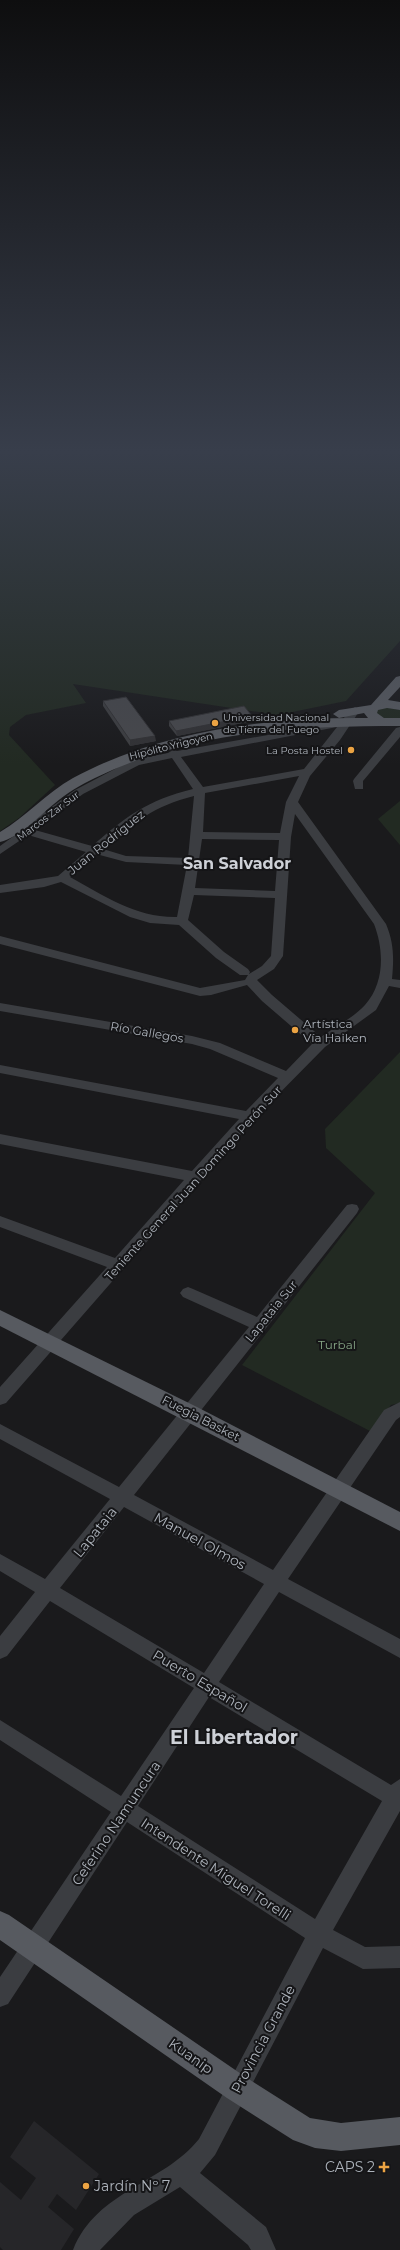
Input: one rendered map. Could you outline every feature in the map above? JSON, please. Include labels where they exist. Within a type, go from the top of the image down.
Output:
[{"type":"main road","points":[[381,722],[370,714],[375,706],[400,680]]},
{"type":"main road","name":"Hipólito Yrigoyen","points":[[0,838],[22,830],[67,788],[115,762],[134,754],[169,745],[254,728],[293,723],[375,706],[387,704],[400,706]]},
{"type":"main road","name":"Hipólito Yrigoyen","points":[[293,723],[381,722],[399,725]]},
{"type":"main road","name":"Fuegia Basket","points":[[0,1317],[190,1412],[400,1522]]},
{"type":"main road","name":"Kuanip","points":[[0,1924],[288,2122],[315,2134],[341,2137],[400,2131]]},
{"type":"street","points":[[0,940],[200,992],[211,991],[267,969],[277,956],[286,837],[296,788],[334,730],[348,722],[349,716],[355,710]]},
{"type":"street","points":[[359,786],[358,781],[399,725]]},
{"type":"street","points":[[254,728],[306,730]]},
{"type":"street","name":"Marcos Zar Sur","points":[[0,851],[22,830],[67,800],[104,777],[136,762],[306,730],[334,730]]},
{"type":"street","points":[[173,754],[200,791],[197,835],[189,891],[182,922]]},
{"type":"street","name":"Juan Rodríguez","points":[[0,889],[44,883],[62,878],[132,818],[144,810],[173,797],[306,772]]},
{"type":"street","name":"Teniente General Juan Domingo Perón Sur","points":[[0,1398],[249,1116],[320,1044],[358,1018],[371,1007],[385,982],[388,956],[386,939],[380,924],[292,802]]},
{"type":"street","points":[[22,830],[126,859],[193,862]]},
{"type":"street","points":[[197,835],[286,837]]},
{"type":"street","points":[[62,878],[132,916],[158,922],[182,922],[320,1044]]},
{"type":"street","points":[[189,891],[281,895]]},
{"type":"street","points":[[385,982],[400,984]]},
{"type":"street","name":"Río Gallegos","points":[[0,1007],[192,1040],[215,1046],[288,1077]]},
{"type":"street","points":[[0,1069],[249,1116]]},
{"type":"street","points":[[0,1139],[195,1177]]},
{"type":"street","name":"Lapataia Sur","points":[[190,1412],[352,1209]]},
{"type":"street","points":[[0,1221],[119,1265]]},
{"type":"street","points":[[188,1293],[260,1325]]},
{"type":"street","name":"Lapataia","points":[[0,1650],[190,1412]]},
{"type":"street","name":"Ceferino Namuncura","points":[[0,1996],[125,1810],[275,1582],[395,1412]]},
{"type":"street","name":"Manuel Olmos","points":[[0,1431],[400,1649]]},
{"type":"street","name":"Puerto Español","points":[[0,1562],[398,1796]]},
{"type":"street","name":"Intendente Miguel Torelli","points":[[0,1729],[319,1934],[363,1958],[400,1957]]},
{"type":"street","name":"Provincia Grande","points":[[85,2250],[119,2211],[141,2195],[182,2174],[198,2161],[207,2147],[319,1934],[398,1796]]},
{"type":"street","points":[[182,2174],[256,2236],[264,2250]]},
{"type":"shaded area","points":[[34,2121],[99,2174],[76,2210],[57,2194],[48,2207],[74,2229],[61,2250],[3,2250],[0,2247],[0,2182],[21,2200],[36,2178],[10,2157]]},
{"type":"green space","points":[[0,555],[400,555],[400,641],[346,701],[278,715],[73,684],[86,703],[26,715],[10,727],[9,735],[55,785],[19,818],[0,831]]},
{"type":"green space","points":[[383,707],[400,710],[400,719],[388,721],[374,712]]},
{"type":"green space","points":[[400,801],[400,845],[378,819]]},
{"type":"green space","name":"Turbal","points":[[400,1052],[400,1403],[391,1405],[370,1431],[242,1365],[375,1193],[326,1148],[325,1129]]},
{"type":"building","points":[[126,697],[155,736],[130,740],[103,701]]},
{"type":"building","points":[[244,706],[252,716],[176,731],[169,721]]},
{"type":"place","name":"Universidad Nacional de Tierra del Fuego","points":[[215,723]]},
{"type":"place","name":"La Posta Hostel","points":[[351,750]]},
{"type":"place","name":"Artística Vía Haiken","points":[[295,1030]]},
{"type":"place","name":"CAPS 2","points":[[384,2167]]},
{"type":"place","name":"Jardín Nº 7","points":[[86,2186]]},
{"type":"district","name":"San Salvador","points":[[237,863]]},
{"type":"district","name":"El Libertador","points":[[234,1737]]}]
